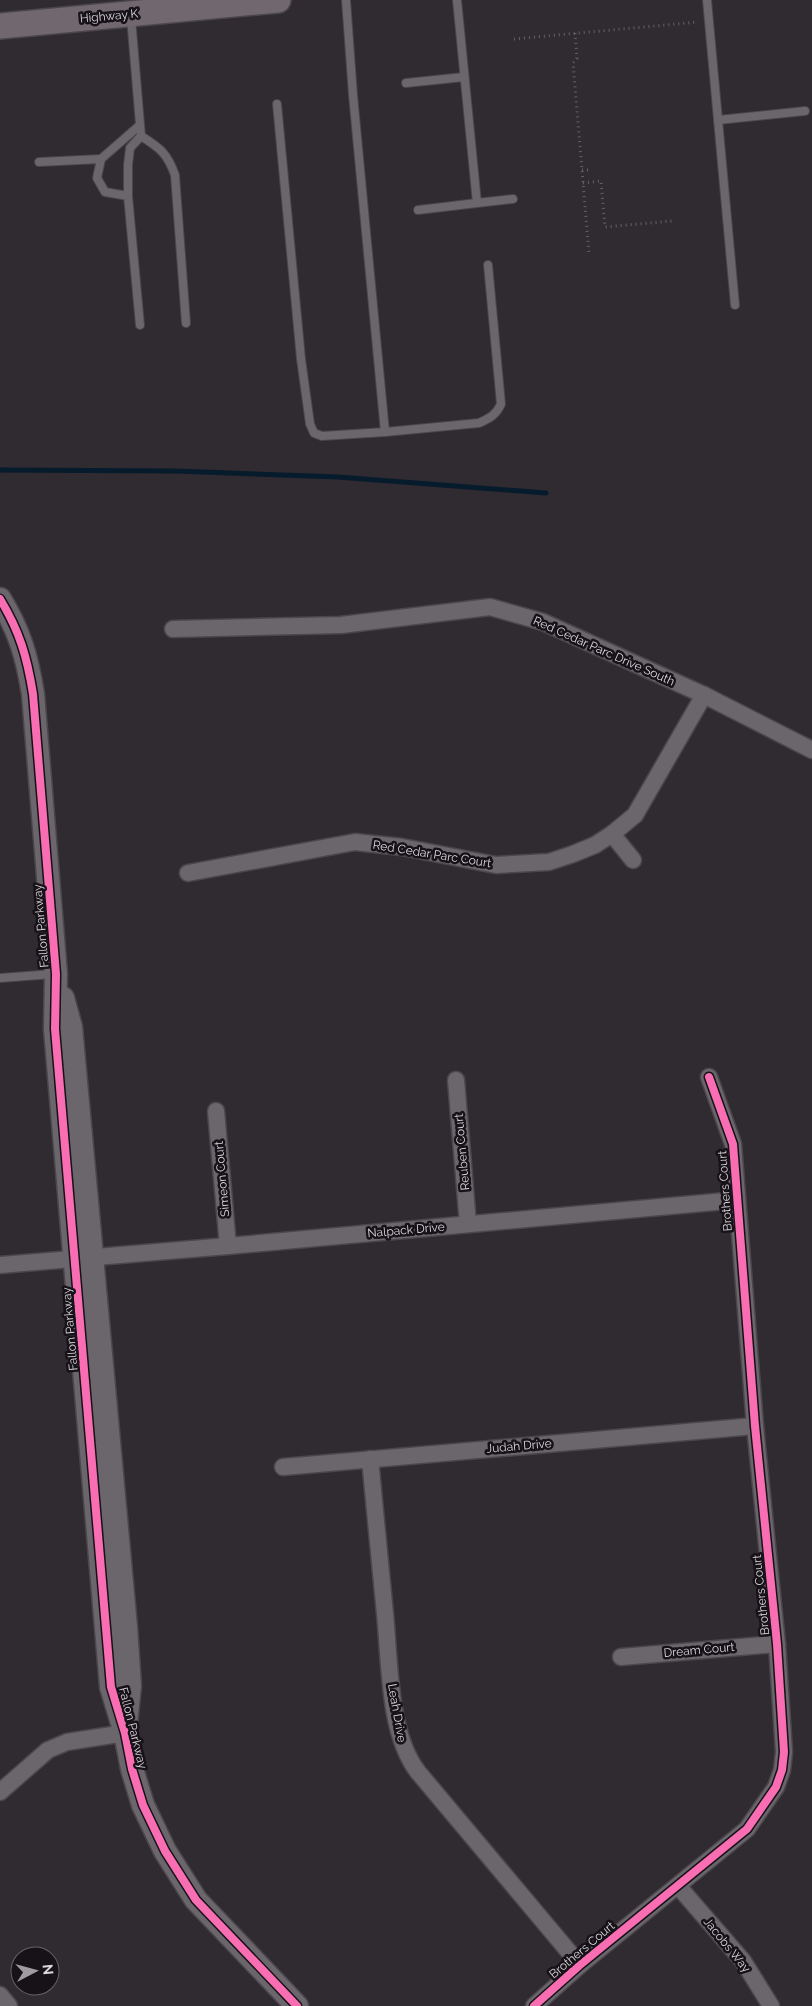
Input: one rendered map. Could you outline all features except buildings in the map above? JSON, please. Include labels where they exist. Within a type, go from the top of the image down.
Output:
[{"type":"main road","name":"Highway K","points":[[0,26],[278,0]]},
{"type":"street","name":"Fallon Parkway","points":[[0,599],[13,620],[27,657],[33,694],[56,974],[71,1027],[83,1258],[130,1686],[125,1733],[132,1769],[143,1804],[164,1851],[180,1878],[196,1900],[297,2006]]},
{"type":"street","name":"Red Cedar Parc Drive South","points":[[173,629],[341,625],[490,607],[543,622],[704,695],[812,750]]},
{"type":"street","name":"Red Cedar Parc Court","points":[[188,873],[355,842],[402,847],[496,865],[550,862],[595,845],[635,816],[704,695]]},
{"type":"street","points":[[612,834],[632,860]]},
{"type":"street","name":"Brothers Court","points":[[534,2006],[580,1965],[746,1829],[776,1787],[782,1770],[784,1752],[778,1644],[755,1426],[733,1144],[709,1076]]},
{"type":"street","name":"Reuben Court","points":[[456,1080],[468,1224]]},
{"type":"street","name":"Simeon Court","points":[[216,1111],[228,1246]]},
{"type":"street","name":"Nalpack Drive","points":[[0,1265],[737,1200]]},
{"type":"street","name":"Judah Drive","points":[[283,1467],[755,1426]]},
{"type":"street","name":"Leah Drive","points":[[370,1459],[393,1695],[403,1746],[409,1760],[418,1772],[580,1965]]},
{"type":"street","name":"Dream Court","points":[[621,1657],[778,1644]]},
{"type":"street","points":[[0,1792],[48,1750],[67,1742],[125,1733]]},
{"type":"street","name":"Jacobs Way","points":[[678,1886],[743,1961],[771,2006]]},
{"type":"street","points":[[0,1995],[9,2006]]},
{"type":"lane","points":[[346,0],[385,432]]},
{"type":"lane","points":[[457,0],[477,203]]},
{"type":"lane","points":[[707,0],[735,305]]},
{"type":"lane","points":[[131,14],[140,136],[130,148],[128,196],[140,324]]},
{"type":"lane","points":[[406,83],[464,77]]},
{"type":"lane","points":[[277,104],[301,359],[310,424],[314,433],[322,436],[385,432],[480,423],[491,418],[498,411],[501,404],[488,265]]},
{"type":"lane","points":[[718,120],[805,111]]},
{"type":"lane","points":[[128,196],[105,192],[97,178],[101,159],[140,125]]},
{"type":"lane","points":[[140,136],[159,147],[169,158],[175,175],[186,323]]},
{"type":"lane","points":[[39,162],[101,159]]},
{"type":"lane","points":[[418,210],[513,199]]},
{"type":"lane","points":[[0,978],[56,974]]},
{"type":"path","points":[[514,40],[709,21]]},
{"type":"path","points":[[575,33],[578,58],[573,63],[589,254]]},
{"type":"path","points":[[582,170],[588,170]]},
{"type":"path","points":[[583,183],[601,181],[605,227],[672,221]]},
{"type":"waterway","points":[[0,470],[175,471],[338,477],[546,493]]},
{"type":"cycle path","points":[[0,599],[22,645],[33,694],[56,974],[55,1029],[111,1687],[143,1805],[165,1851],[196,1900],[297,2006]]},
{"type":"cycle path","points":[[534,2006],[580,1965],[747,1829],[776,1787],[782,1770],[784,1752],[777,1644],[755,1426],[733,1144],[709,1077]]}]
